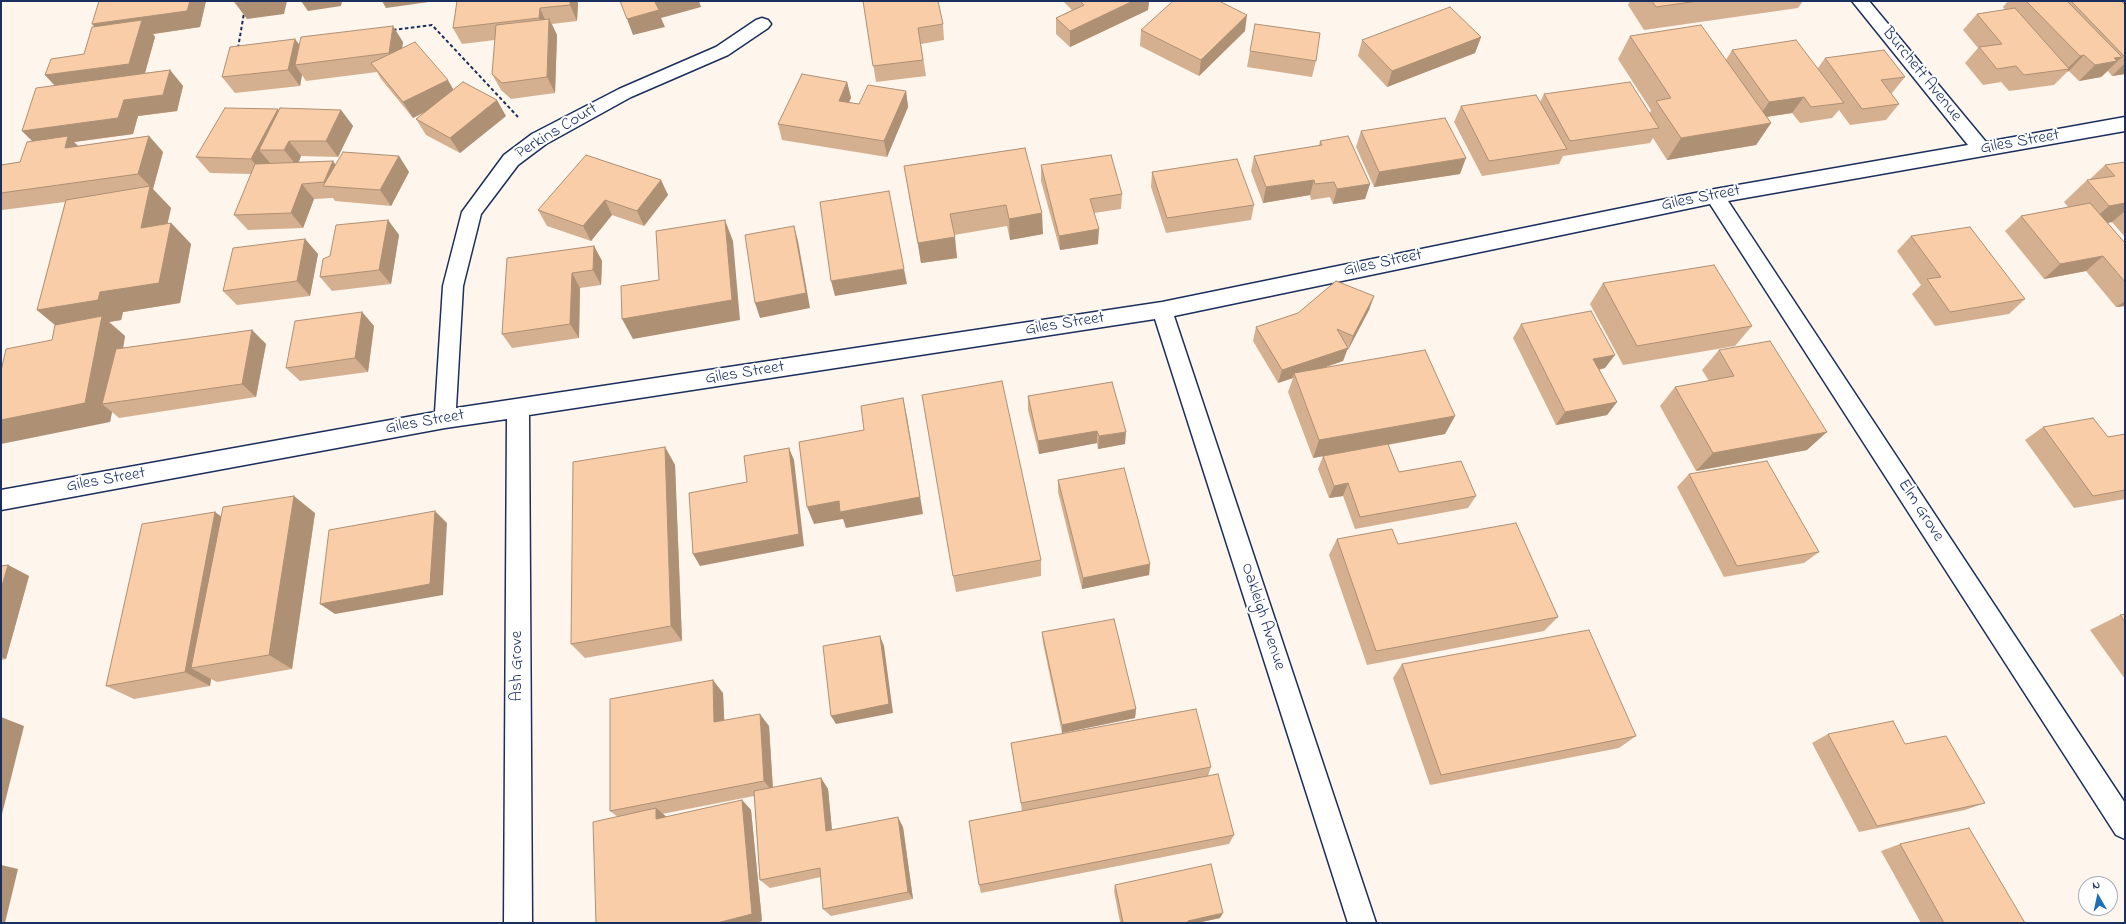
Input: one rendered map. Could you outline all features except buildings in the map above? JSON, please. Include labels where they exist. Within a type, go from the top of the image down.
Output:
[{"type":"street","name":"Burchett Avenue","points":[[1860,1],[1982,149]]},
{"type":"street","name":"Perkins Court","points":[[445,419],[453,286],[472,212],[511,160],[539,139],[625,93],[722,51],[762,24]]},
{"type":"street","name":"Giles Street","points":[[1,500],[445,419],[1162,310],[1716,196],[2125,124]]},
{"type":"street","name":"Elm Grove","points":[[1716,196],[2125,826]]},
{"type":"street","name":"Oakleigh Avenue","points":[[1162,310],[1362,923]]},
{"type":"street","name":"Ash Grove","points":[[518,408],[518,923]]},
{"type":"path","points":[[245,8],[237,51],[245,50]]},
{"type":"path","points":[[386,31],[432,25],[539,139]]}]
